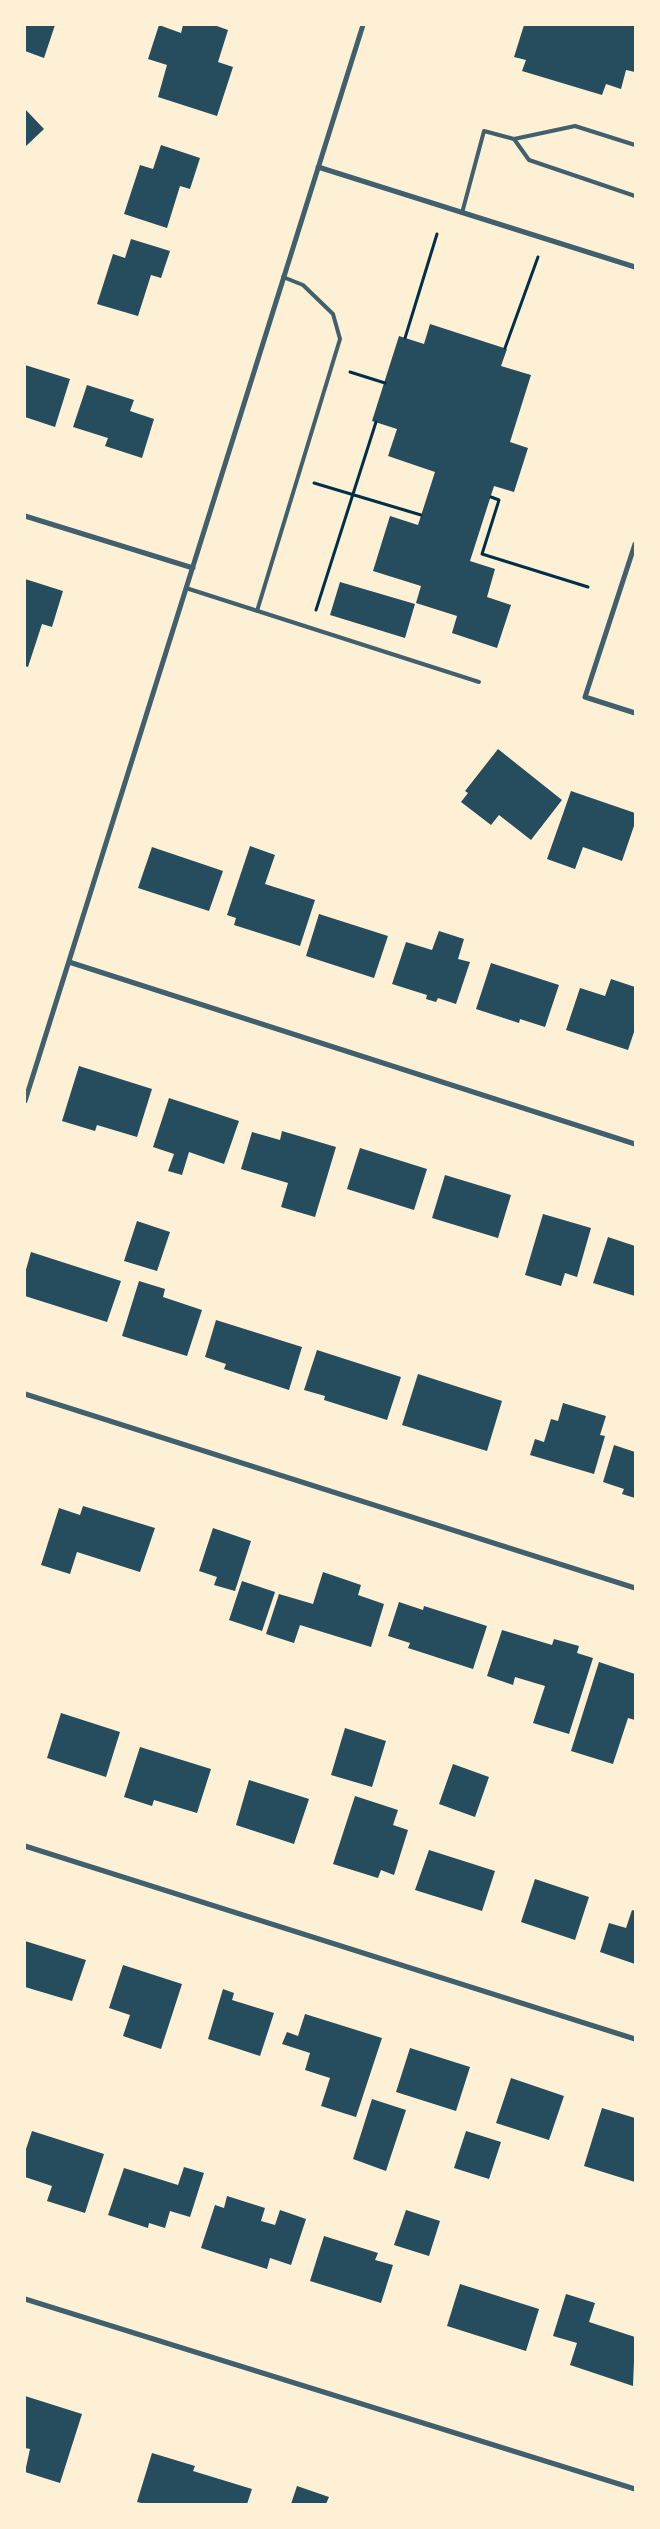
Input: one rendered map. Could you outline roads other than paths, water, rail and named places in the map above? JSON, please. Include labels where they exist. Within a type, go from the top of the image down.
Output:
[{"type":"street","points":[[25,1101],[363,25]]},
{"type":"street","points":[[318,167],[635,267]]},
{"type":"street","points":[[25,516],[193,568]]},
{"type":"street","points":[[635,544],[585,697],[635,713]]},
{"type":"street","points":[[69,962],[635,1144]]},
{"type":"street","points":[[25,1394],[635,1588]]},
{"type":"street","points":[[25,1846],[635,2039]]},
{"type":"street","points":[[25,2300],[635,2489]]},
{"type":"lane","points":[[462,212],[484,130],[514,139],[575,126],[635,145]]},
{"type":"lane","points":[[514,139],[530,160],[635,196]]},
{"type":"lane","points":[[257,611],[340,339],[333,314],[303,285],[283,277]]},
{"type":"lane","points":[[186,588],[479,682]]}]
